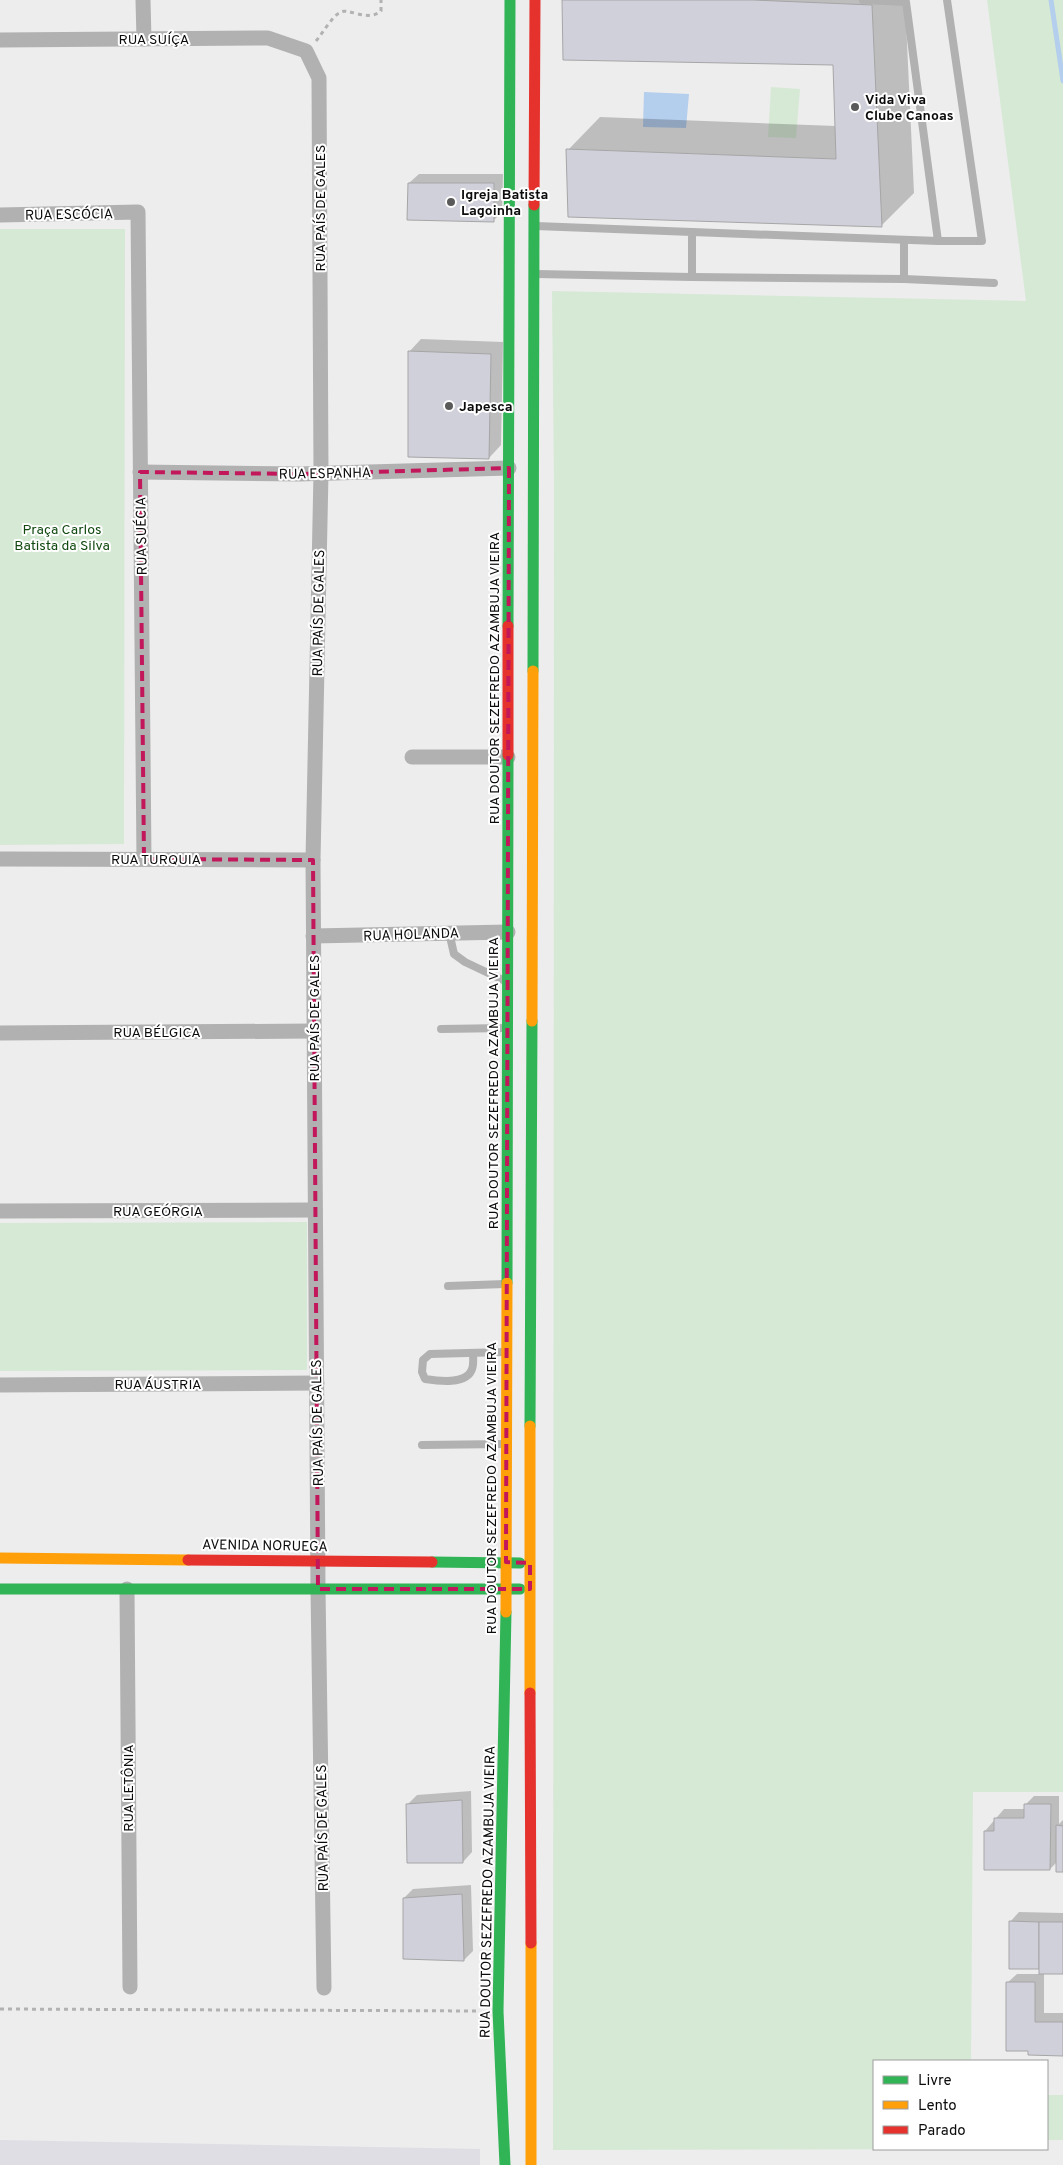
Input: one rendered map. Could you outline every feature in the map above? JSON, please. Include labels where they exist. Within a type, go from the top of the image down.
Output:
[{"type":"main road","name":"RUA DOUTOR SEZEFREDO AZAMBUJA VIEIRA","points":[[505,2165],[498,2011],[507,1444],[510,0]]},
{"type":"main road","points":[[531,2165],[530,1563],[534,0]]},
{"type":"main road","name":"AVENIDA NORUEGA","points":[[0,1558],[530,1563]]},
{"type":"main road","points":[[0,1589],[530,1589]]},
{"type":"street","points":[[143,0],[144,39]]},
{"type":"street","name":"RUA SUÍÇA","points":[[0,40],[268,38],[306,51]]},
{"type":"street","name":"RUA PAÍS DE GALES","points":[[306,51],[319,78],[321,473],[312,860],[318,1589],[324,1988]]},
{"type":"street","name":"RUA ESCÓCIA","points":[[0,215],[138,212]]},
{"type":"street","name":"RUA SUÉCIA","points":[[138,212],[144,860]]},
{"type":"street","name":"RUA ESPANHA","points":[[140,472],[321,473],[509,468]]},
{"type":"street","points":[[412,756],[508,757]]},
{"type":"street","name":"RUA TURQUIA","points":[[0,859],[312,860]]},
{"type":"street","name":"RUA HOLANDA","points":[[313,936],[508,932]]},
{"type":"street","name":"RUA BÉLGICA","points":[[0,1033],[314,1031]]},
{"type":"street","name":"RUA GEÓRGIA","points":[[0,1211],[316,1210]]},
{"type":"street","name":"RUA ÁUSTRIA","points":[[0,1386],[317,1383]]},
{"type":"street","name":"RUA LETÔNIA","points":[[127,1589],[130,1987]]},
{"type":"lane","points":[[863,0],[906,1],[938,241]]},
{"type":"lane","points":[[534,226],[904,241],[982,241],[947,0]]},
{"type":"lane","points":[[692,232],[692,277]]},
{"type":"lane","points":[[904,241],[904,279]]},
{"type":"lane","points":[[534,274],[904,279],[994,283]]},
{"type":"lane","points":[[449,932],[454,954],[465,962],[508,983]]},
{"type":"lane","points":[[441,1029],[508,1028]]},
{"type":"lane","points":[[448,1286],[507,1284]]},
{"type":"lane","points":[[473,1353],[473,1368],[468,1377],[460,1380],[425,1379],[422,1372],[423,1360],[430,1354],[507,1352]]},
{"type":"lane","points":[[422,1445],[507,1444]]},
{"type":"path","points":[[306,51],[339,12],[347,11],[369,16],[377,14],[381,11],[381,0]]},
{"type":"path","points":[[0,2009],[498,2011]]},
{"type":"highlighted area","points":[[509,468],[506,1562],[530,1563],[530,1589],[318,1589],[313,860],[144,859],[140,472],[299,474]]},
{"type":"shaded area","points":[[0,2140],[480,2149],[480,2165],[0,2165]]},
{"type":"green space","points":[[987,0],[1063,0],[1063,1792],[973,1792],[971,2060],[873,2060],[873,2149],[553,2150],[554,488],[552,291],[1026,301]]},
{"type":"green space","points":[[771,87],[800,89],[796,138],[768,137]]},
{"type":"green space","name":"Praça Carlos Batista da Silva","points":[[0,229],[125,229],[124,844],[0,845]]},
{"type":"green space","points":[[307,1222],[307,1370],[0,1371],[0,1223]]},
{"type":"green space","points":[[1048,2095],[1063,2095],[1063,2140],[1048,2140]]},
{"type":"water","points":[[644,92],[689,94],[686,128],[643,127]]},
{"type":"building","name":"Vida Viva Clube Canoas","points":[[562,0],[753,0],[872,5],[882,227],[568,217],[566,149],[836,159],[833,65],[563,60]]},
{"type":"building","name":"Igreja Batista Lagoinha","points":[[408,183],[494,183],[494,222],[407,220]]},
{"type":"building","name":"Japesca","points":[[408,351],[491,354],[489,459],[408,457]]},
{"type":"building","points":[[462,1800],[463,1863],[407,1863],[406,1804]]},
{"type":"building","points":[[1024,1804],[1051,1804],[1050,1870],[984,1870],[984,1831],[994,1831],[994,1818],[1024,1818]]},
{"type":"building","points":[[1056,1825],[1063,1826],[1063,1872],[1056,1872]]},
{"type":"building","points":[[462,1894],[464,1961],[403,1959],[403,1898]]},
{"type":"building","points":[[1009,1921],[1039,1922],[1039,1969],[1009,1969]]},
{"type":"building","points":[[1039,1922],[1063,1922],[1063,1974],[1039,1974]]},
{"type":"building","points":[[1006,1982],[1035,1982],[1035,2022],[1063,2022],[1063,2056],[1028,2055],[1028,2051],[1006,2051]]},
{"type":"waterway","points":[[1051,0],[1063,81]]},
{"type":"traffic: fast","points":[[508,626],[510,0]]},
{"type":"traffic: fast","points":[[533,671],[534,205]]},
{"type":"traffic: fast","points":[[507,1283],[508,755]]},
{"type":"traffic: fast","points":[[530,1426],[532,1021]]},
{"type":"traffic: fast","points":[[432,1562],[520,1563]]},
{"type":"traffic: fast","points":[[0,1589],[520,1589]]},
{"type":"traffic: fast","points":[[505,2165],[498,2011],[506,1612]]},
{"type":"traffic: slow","points":[[532,1021],[533,671]]},
{"type":"traffic: slow","points":[[506,1612],[507,1283]]},
{"type":"traffic: slow","points":[[530,1426],[530,1693]]},
{"type":"traffic: slow","points":[[0,1558],[188,1560]]},
{"type":"traffic: slow","points":[[531,1943],[531,2165]]},
{"type":"traffic: jam","points":[[534,205],[535,0]]},
{"type":"traffic: jam","points":[[508,626],[508,755]]},
{"type":"traffic: jam","points":[[188,1560],[432,1562]]},
{"type":"traffic: jam","points":[[530,1693],[531,1943]]},
{"type":"place","name":"Vida Viva Clube Canoas","points":[[855,107]]},
{"type":"place","name":"Igreja Batista Lagoinha","points":[[451,202]]},
{"type":"place","name":"Japesca","points":[[449,406]]}]
